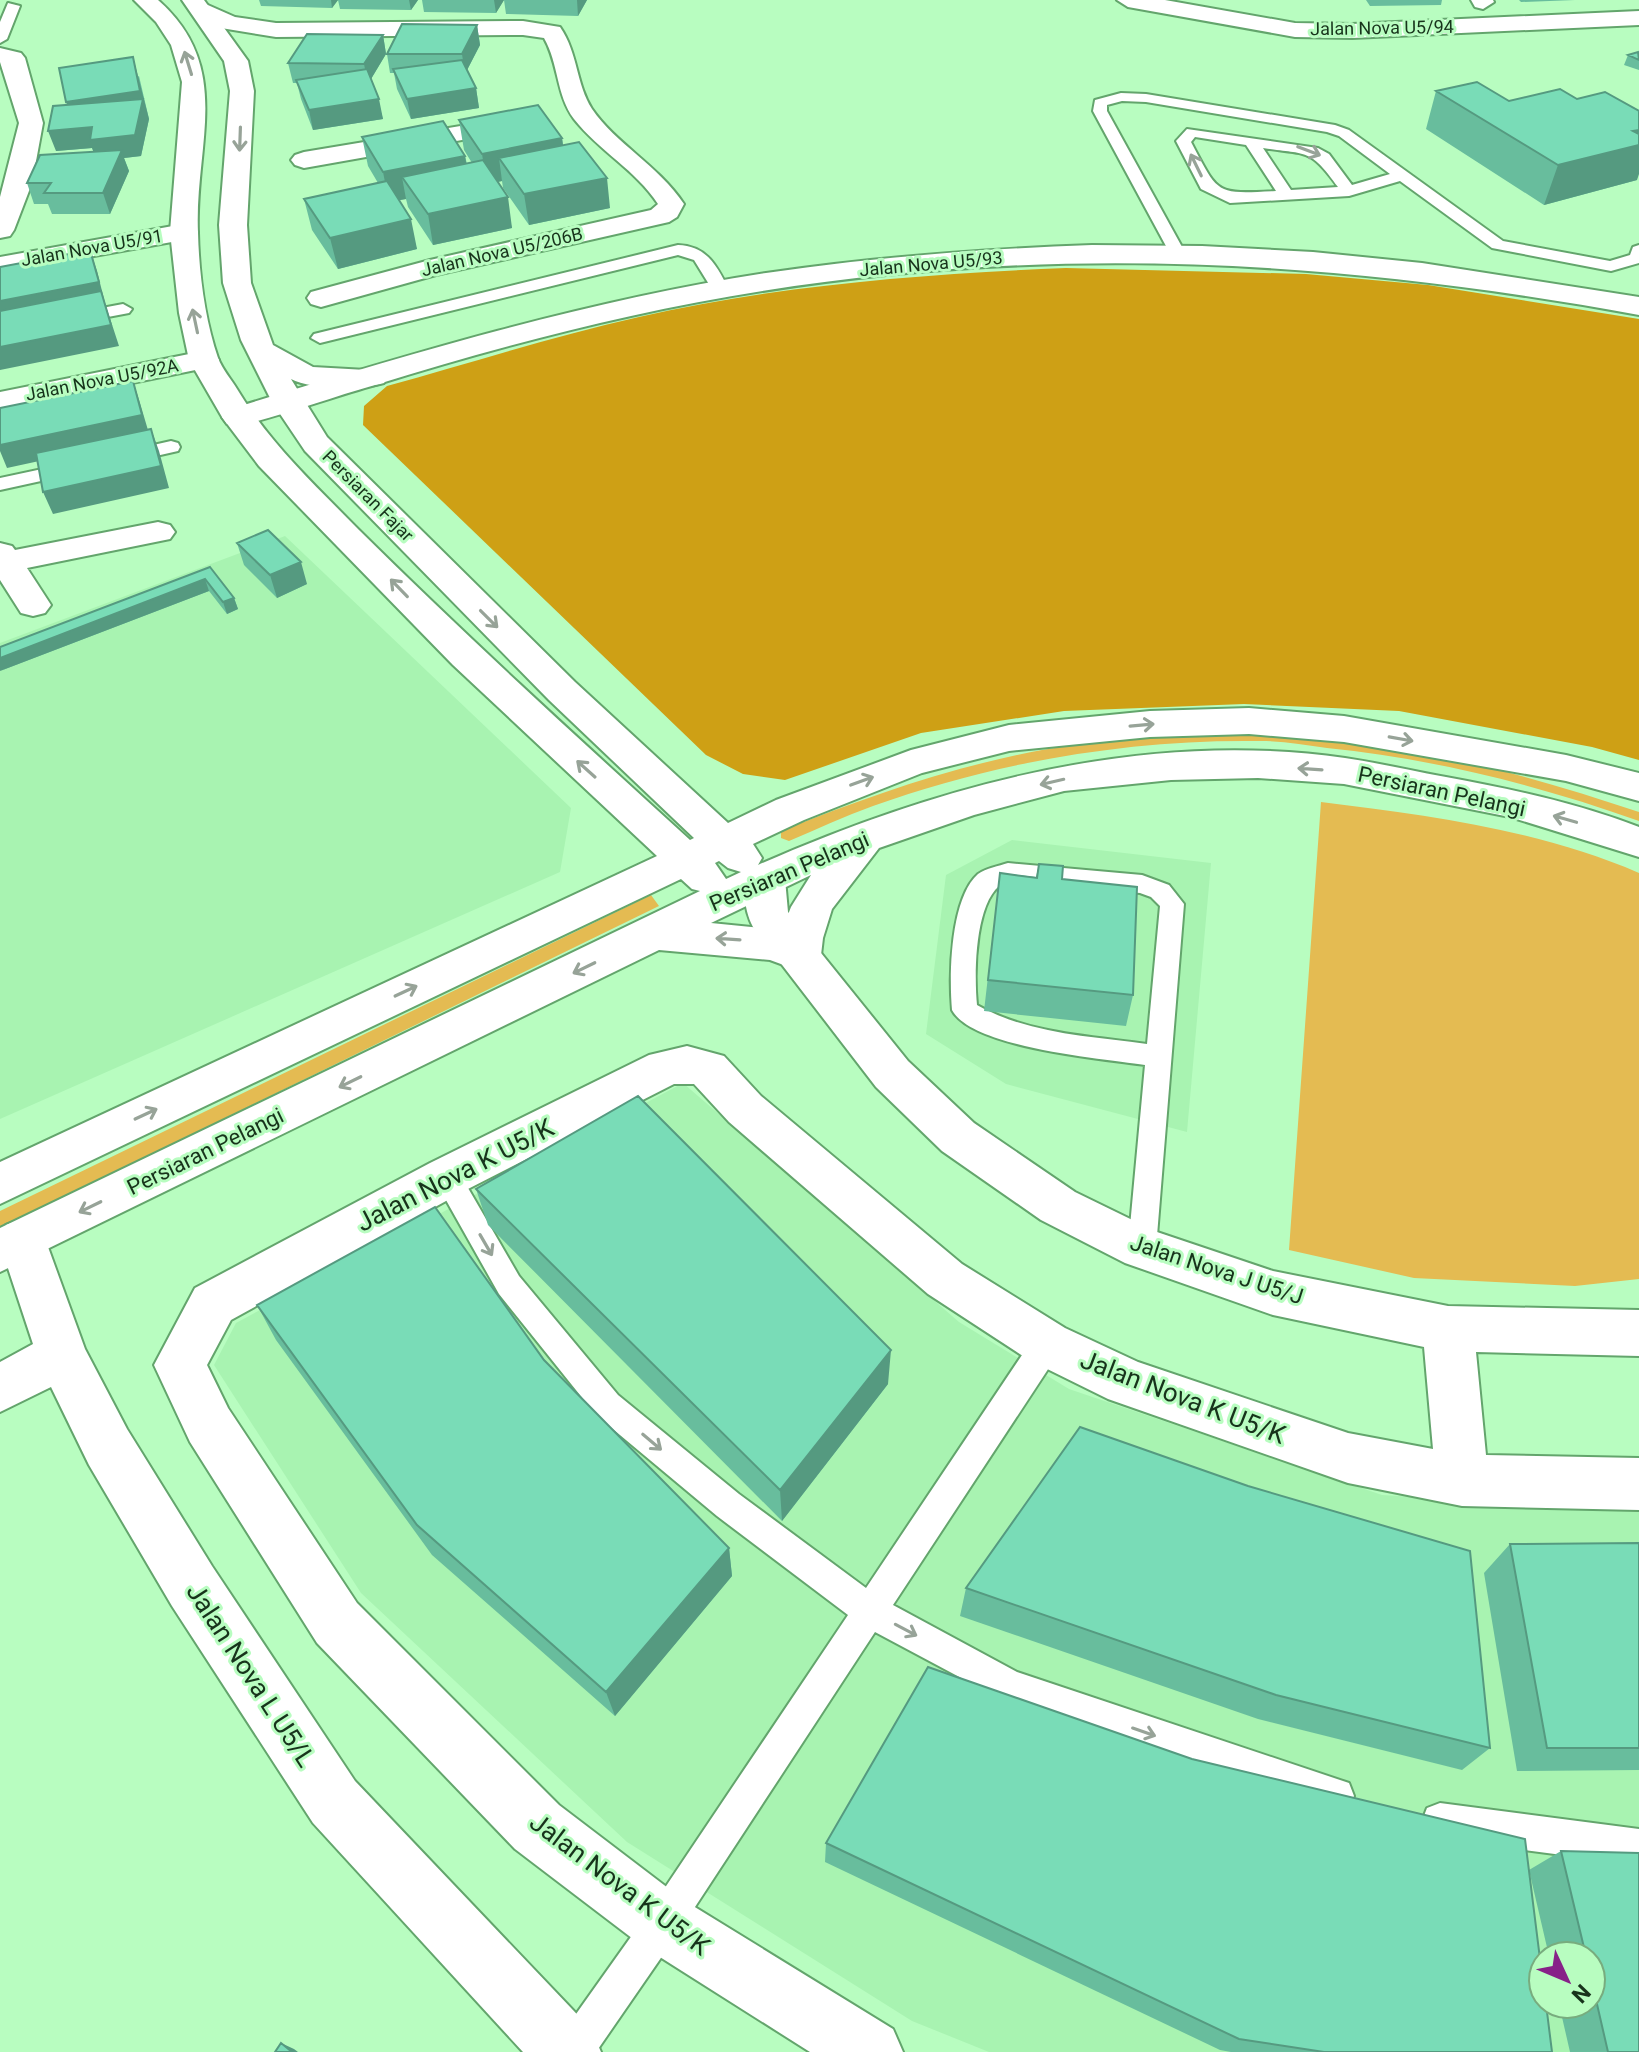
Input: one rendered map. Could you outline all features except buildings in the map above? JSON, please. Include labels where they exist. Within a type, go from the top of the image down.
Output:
[{"type":"street","points":[[145,0],[164,17],[183,45],[194,82],[184,232],[193,313],[204,360],[238,417],[270,459],[466,657],[637,790],[686,859],[724,897],[766,897]]},
{"type":"street","name":"Jalan Nova U5/94","points":[[1128,0],[1295,30],[1352,31],[1639,18]]},
{"type":"street","points":[[197,5],[229,23],[276,30],[523,28],[552,32],[559,40],[573,94],[582,113],[304,160]]},
{"type":"street","name":"Persiaran Fajar","points":[[197,5],[236,61],[242,91],[233,225],[237,283],[262,351],[287,402],[316,444],[637,790],[722,840],[766,897]]},
{"type":"street","points":[[236,61],[237,44],[245,37],[276,30]]},
{"type":"street","points":[[0,55],[13,58],[12,94],[31,123],[11,172],[0,230]]},
{"type":"street","name":"Jalan Nova U5/206B","points":[[321,298],[444,264],[660,216],[668,211],[671,204],[667,197],[582,113]]},
{"type":"street","name":"Jalan Nova U5/91","points":[[0,265],[184,232]]},
{"type":"street","name":"Jalan Nova U5/93","points":[[238,417],[580,319],[721,290],[878,267],[990,258],[1179,256],[1365,265],[1564,291],[1639,306]]},
{"type":"street","points":[[262,351],[307,376],[373,377]]},
{"type":"street","name":"Jalan Nova U5/92A","points":[[0,401],[204,360]]},
{"type":"street","points":[[316,444],[321,420],[330,407],[339,397],[373,377]]},
{"type":"street","points":[[33,605],[3,558],[158,532]]},
{"type":"street","name":"Persiaran Pelangi","points":[[0,1184],[722,840],[911,763],[1009,738],[1150,724],[1249,721],[1344,729],[1566,768],[1639,787]]},
{"type":"street","name":"Persiaran Pelangi","points":[[766,897],[869,836],[965,803],[1064,778],[1171,767],[1258,765],[1344,771],[1510,803],[1606,830],[1639,843]]},
{"type":"street","points":[[637,790],[790,810]]},
{"type":"street","points":[[613,892],[624,861],[626,836],[637,790]]},
{"type":"street","points":[[654,934],[776,944],[800,955],[800,932],[818,892],[869,836]]},
{"type":"street","name":"Persiaran Pelangi","points":[[11,1245],[654,934],[724,897]]},
{"type":"street","name":"Jalan Nova J U5/J","points":[[766,897],[800,955],[892,1074],[958,1137],[1058,1206],[1142,1248],[1273,1293],[1448,1329],[1639,1333]]},
{"type":"street","name":"Jalan Nova K U5/K","points":[[870,2052],[663,1923],[537,1827],[337,1623],[209,1425],[180,1365],[213,1304],[447,1177],[665,1068],[687,1064],[708,1069],[745,1109],[945,1279],[1047,1344],[1126,1382],[1348,1458],[1462,1480],[1639,1484]]},
{"type":"street","name":"Jalan Nova L U5/L","points":[[11,1245],[108,1447],[184,1574],[334,1802],[570,2052]]},
{"type":"street","points":[[1448,1329],[1462,1480]]},
{"type":"street","points":[[0,1388],[62,1355]]},
{"type":"lane","points":[[0,39],[13,6]]},
{"type":"lane","points":[[1179,256],[1100,111],[1100,103],[1121,97],[1146,98],[1344,133],[1498,245],[1611,266],[1637,258],[1639,250]]},
{"type":"lane","points":[[1252,143],[1264,117]]},
{"type":"lane","points":[[1349,191],[1324,157],[1299,146],[1252,143],[1235,136],[1192,132],[1183,141],[1206,186],[1230,198],[1349,191],[1402,175]]},
{"type":"lane","points":[[1252,143],[1286,194]]},
{"type":"lane","points":[[320,338],[678,250],[693,252],[705,260],[721,290]]},
{"type":"lane","points":[[62,321],[123,309]]},
{"type":"lane","points":[[0,484],[171,447]]},
{"type":"lane","points":[[1142,1248],[1159,1056],[1172,904],[1160,891],[1142,884],[1008,872],[991,877],[983,884],[975,899],[962,991],[965,1010],[983,1023],[1011,1033],[1159,1056]]},
{"type":"lane","points":[[447,1177],[509,1285],[607,1405],[728,1505],[870,1611],[1010,1687],[1358,1804]]},
{"type":"lane","points":[[570,2052],[663,1923],[1047,1344]]},
{"type":"lane","points":[[1415,1816],[1499,1831],[1639,1847]]},
{"type":"shaded area","points":[[1066,268],[1306,274],[1428,285],[1639,319],[1639,760],[1592,747],[1399,711],[1244,704],[1064,711],[921,733],[785,780],[743,774],[706,755],[363,425],[364,406],[387,386],[639,317],[798,289]]},
{"type":"shaded area","points":[[285,536],[571,808],[560,872],[0,1119],[0,643]]},
{"type":"shaded area","points":[[1260,735],[1365,743],[1469,763],[1537,780],[1639,812],[1639,821],[1563,796],[1446,766],[1285,742],[1211,741],[1113,749],[1015,766],[919,790],[789,841],[781,838],[781,831],[877,795],[1008,757],[1123,740]]},
{"type":"shaded area","points":[[1321,802],[1483,826],[1562,846],[1639,873],[1639,1279],[1575,1286],[1414,1278],[1289,1250]]},
{"type":"shaded area","points":[[1012,840],[1211,863],[1187,1132],[1006,1084],[926,1034],[946,875]]},
{"type":"shaded area","points":[[651,895],[659,906],[0,1228],[0,1211]]},
{"type":"shaded area","points":[[683,1083],[959,1322],[1069,1389],[1382,1495],[1639,1511],[1639,2052],[989,2052],[912,2021],[627,1842],[361,1593],[214,1365],[236,1323]]}]
